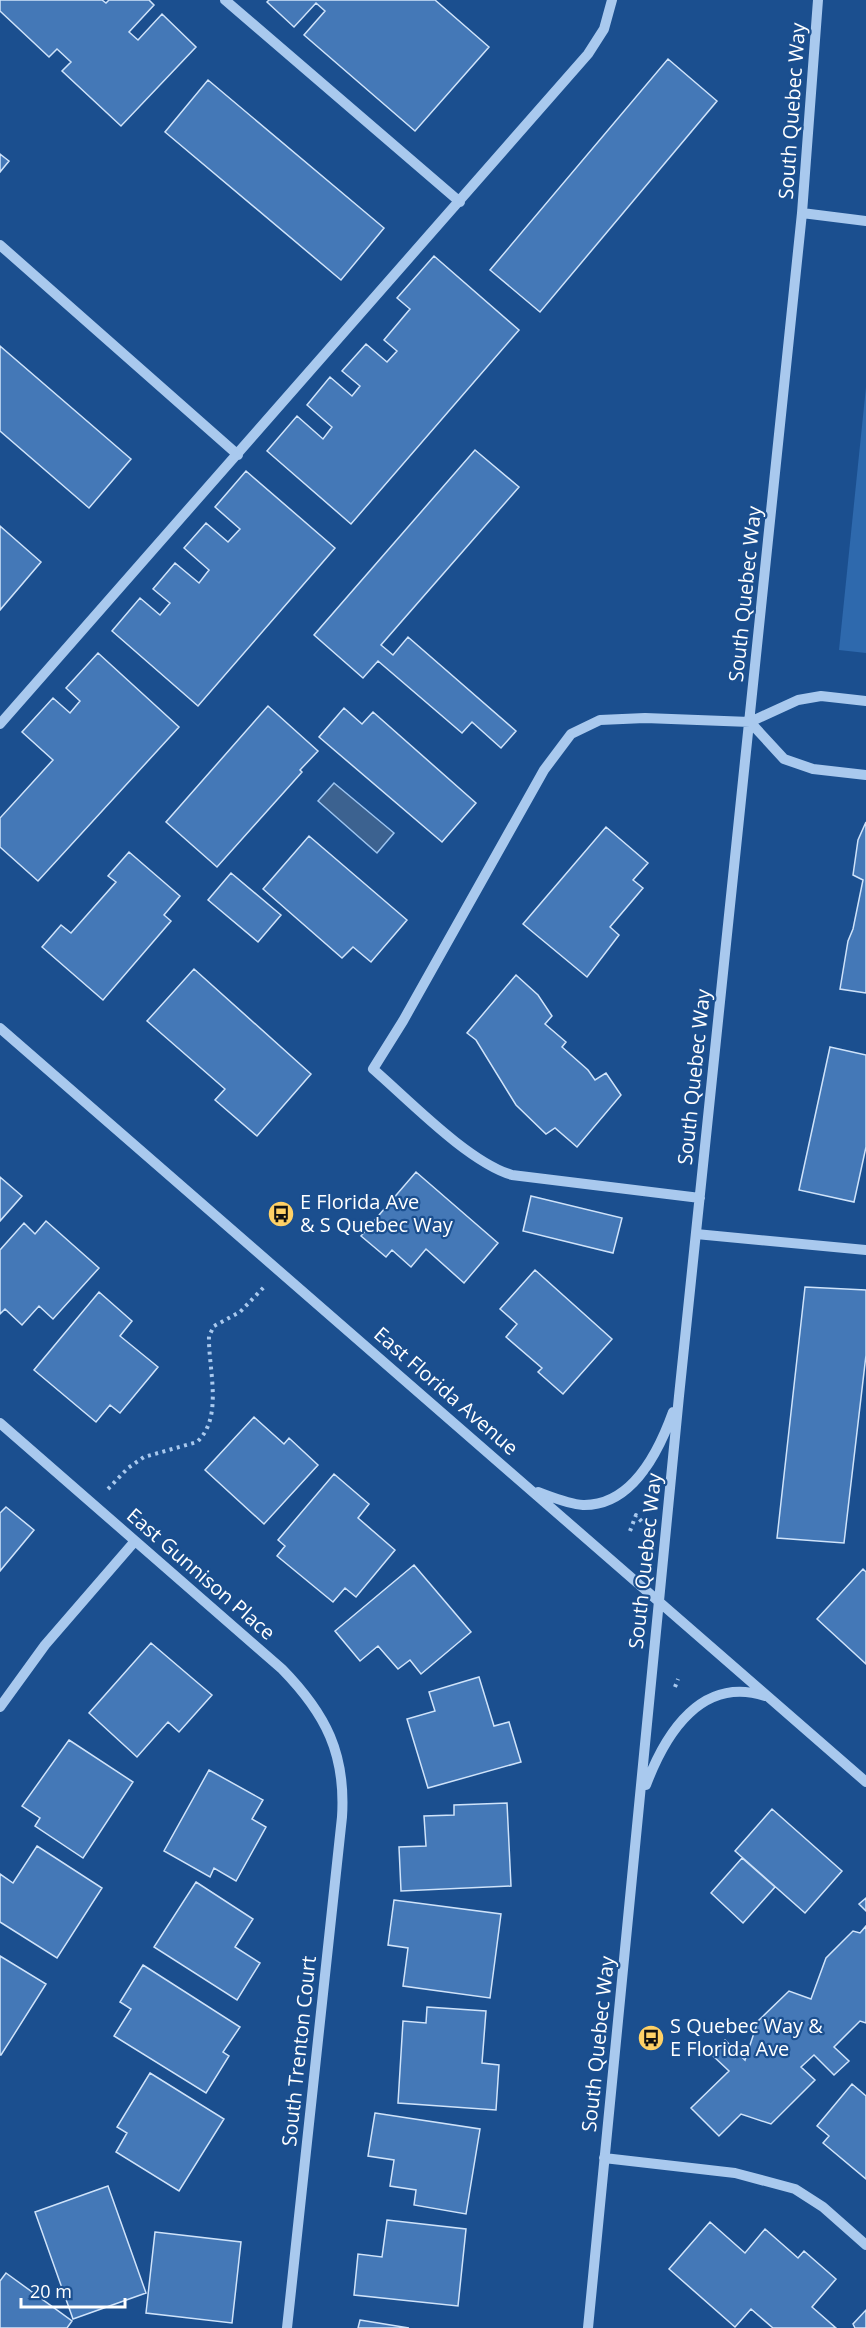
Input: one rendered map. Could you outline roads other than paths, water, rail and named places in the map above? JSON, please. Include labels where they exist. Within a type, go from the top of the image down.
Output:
[{"type":"street","points":[[225,0],[460,202]]},
{"type":"street","points":[[0,724],[594,47],[604,29],[612,0]]},
{"type":"street","name":"South Quebec Way","points":[[588,2328],[679,1396],[802,213],[818,0]]},
{"type":"street","points":[[802,213],[866,220]]},
{"type":"street","points":[[0,245],[238,455]]},
{"type":"street","points":[[700,1198],[499,1172],[466,1149],[373,1069],[403,1021],[544,770],[571,735],[588,724],[616,718],[750,722],[798,700],[821,696],[866,701]]},
{"type":"street","points":[[750,722],[784,759],[813,769],[866,775]]},
{"type":"street","name":"East Florida Avenue","points":[[0,1028],[866,1782]]},
{"type":"street","points":[[696,1234],[866,1250]]},
{"type":"street","points":[[532,1490],[581,1505],[611,1500],[636,1480],[648,1464],[668,1426],[679,1396]]},
{"type":"street","name":"East Gunnison Place","points":[[0,1422],[298,1685],[325,1722],[343,1778]]},
{"type":"street","points":[[0,1707],[45,1645],[135,1541]]},
{"type":"street","points":[[641,1799],[660,1755],[692,1710],[720,1692],[752,1692],[768,1697]]},
{"type":"street","name":"South Trenton Court","points":[[287,2328],[341,1829],[343,1778]]},
{"type":"street","name":"South Quebec Way","points":[[604,2158],[735,2173],[795,2188],[823,2206],[866,2245]]},
{"type":"place","name":"E Florida Ave & S Quebec Way","points":[[281,1214]]},
{"type":"place","name":"S Quebec Way & E Florida Ave","points":[[651,2038]]}]
